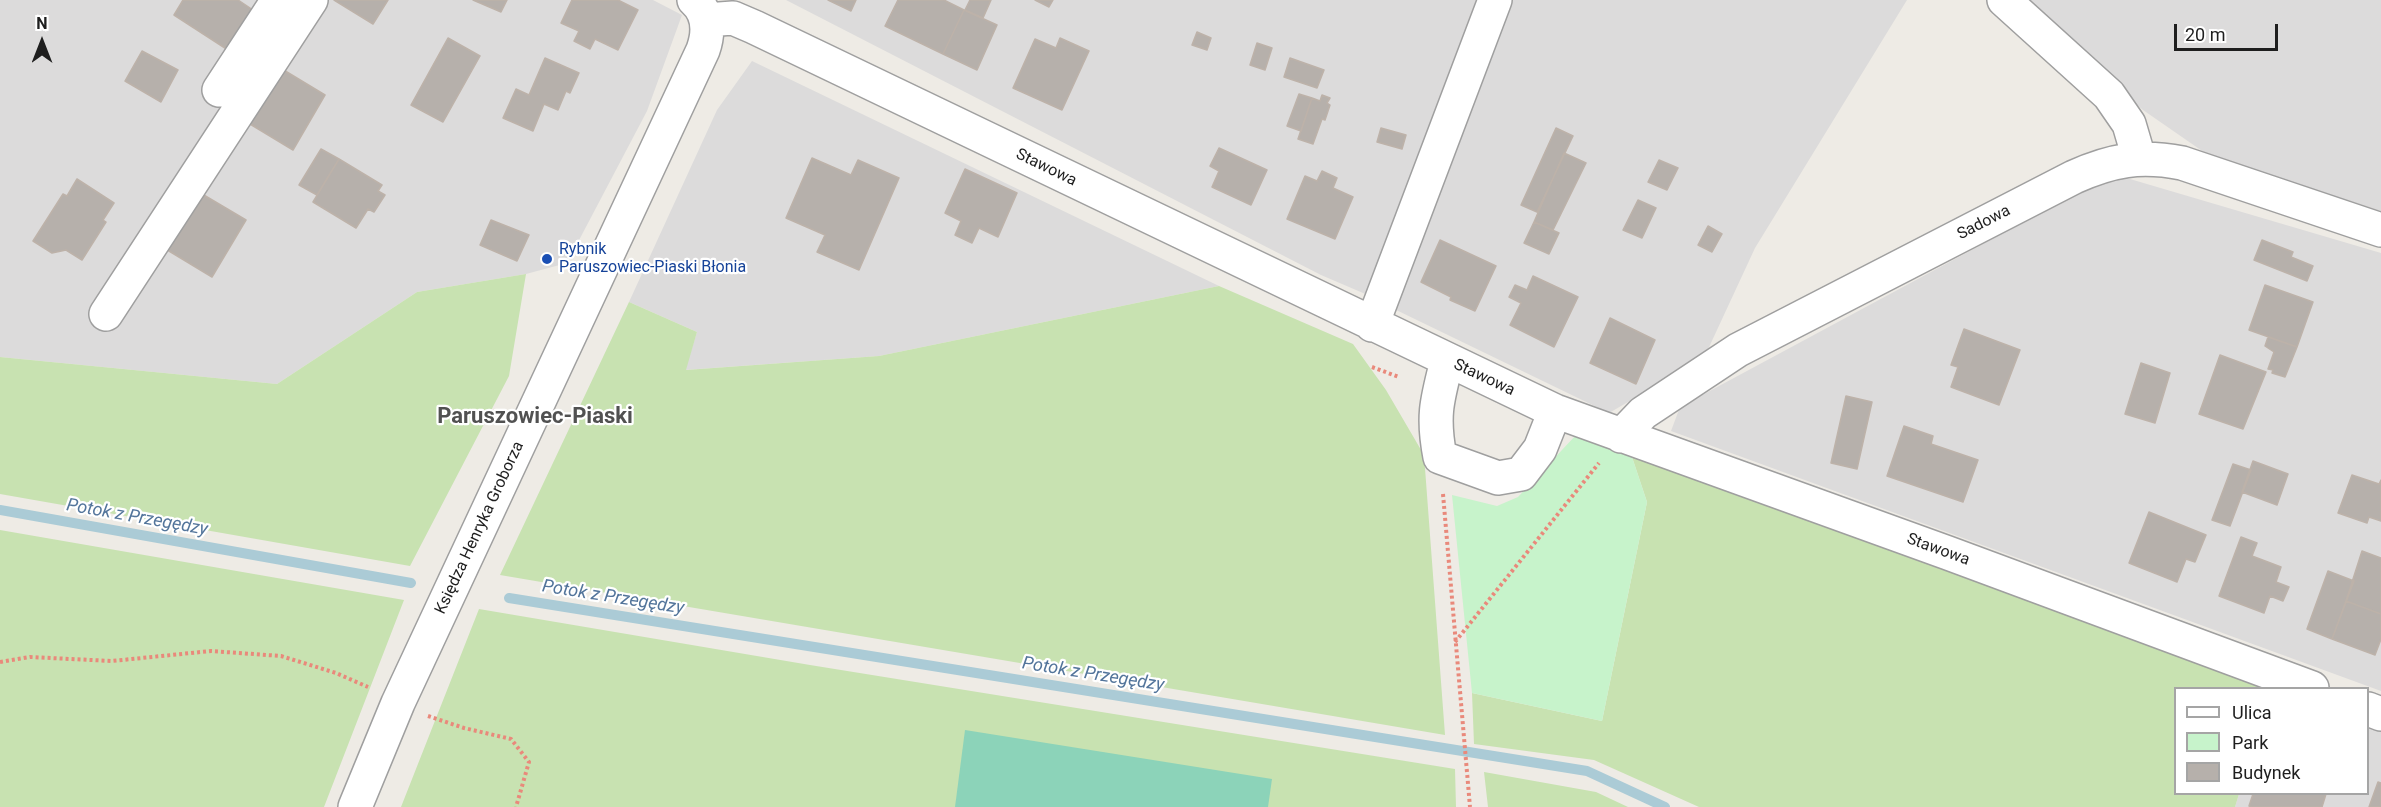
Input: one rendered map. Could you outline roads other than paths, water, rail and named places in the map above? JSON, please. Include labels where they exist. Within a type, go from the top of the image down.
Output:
[{"type":"street","points":[[219,90],[278,0]]},
{"type":"street","points":[[106,314],[311,0]]},
{"type":"street","points":[[1372,325],[1495,0]]},
{"type":"street","points":[[2004,0],[2109,95],[2129,124],[2139,158]]},
{"type":"street","name":"Stawowa","points":[[719,10],[1555,411],[2309,687]]},
{"type":"street","name":"Księdza Henryka Groborza","points":[[355,807],[398,703],[703,50],[719,10]]},
{"type":"street","name":"Sadowa","points":[[1621,436],[1643,413],[1738,350],[2074,177],[2117,161],[2139,158],[2161,159],[2205,169],[2381,230]]},
{"type":"street","points":[[1447,360],[1435,413],[1435,432],[1440,457],[1498,477],[1521,474],[1540,448],[1555,411]]},
{"type":"waterway","name":"Potok z Przegędzy","points":[[0,510],[411,583]]},
{"type":"waterway","name":"Potok z Przegędzy","points":[[509,598],[1587,771],[1665,807]]},
{"type":"place","name":"Rybnik Paruszowiec-Piaski Błonia","points":[[547,259]]},
{"type":"district","name":"Paruszowiec-Piaski","points":[[535,417]]}]
